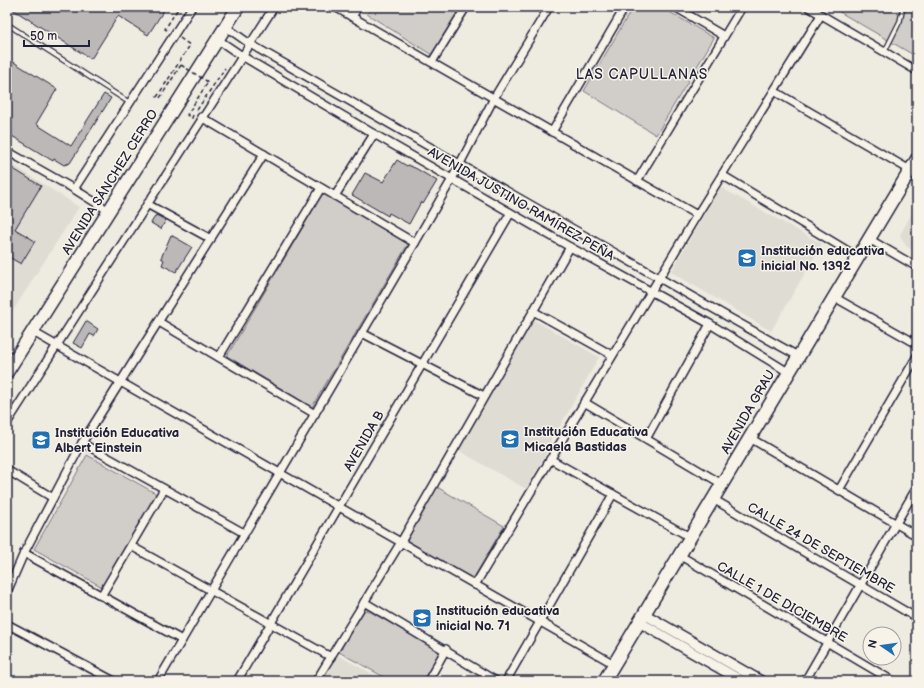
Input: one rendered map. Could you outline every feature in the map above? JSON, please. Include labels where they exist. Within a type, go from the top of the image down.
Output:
[{"type":"main road","name":"AVENIDA SÁNCHEZ CERRO","points":[[7,372],[238,7]]},
{"type":"main road","name":"AVENIDA GRAU","points":[[604,681],[917,158]]},
{"type":"street","points":[[74,189],[192,7]]},
{"type":"street","points":[[7,423],[274,7]]},
{"type":"street","points":[[336,7],[697,215]]},
{"type":"street","points":[[352,17],[358,7]]},
{"type":"street","points":[[432,62],[466,7]]},
{"type":"street","points":[[158,681],[415,243],[452,178],[494,98],[548,7]]},
{"type":"street","points":[[552,132],[625,7]]},
{"type":"street","points":[[675,7],[724,36]]},
{"type":"street","points":[[637,181],[742,7]]},
{"type":"street","points":[[808,7],[917,71]]},
{"type":"street","points":[[475,584],[697,215],[821,15]]},
{"type":"street","name":"AVENIDA JUSTINO RAMÍREZ PEÑA","points":[[226,27],[250,44],[459,165],[659,280],[798,356]]},
{"type":"street","name":"AVENIDA JUSTINO RAMÍREZ PEÑA","points":[[217,39],[242,56],[452,178],[510,214],[710,324],[788,372]]},
{"type":"street","points":[[774,91],[910,170]]},
{"type":"street","points":[[202,117],[415,243]]},
{"type":"street","points":[[334,196],[374,134]]},
{"type":"street","points":[[7,151],[74,189],[109,211]]},
{"type":"street","points":[[8,587],[24,553],[82,443],[264,154]]},
{"type":"street","points":[[722,175],[858,257]]},
{"type":"street","points":[[219,357],[321,188]]},
{"type":"street","points":[[147,204],[211,239]]},
{"type":"street","name":"AVENIDA B","points":[[237,681],[424,364],[510,214]]},
{"type":"street","points":[[869,239],[917,267]]},
{"type":"street","points":[[316,681],[401,542],[570,248]]},
{"type":"street","points":[[834,297],[917,344]]},
{"type":"street","points":[[533,311],[612,355]]},
{"type":"street","points":[[159,322],[315,414]]},
{"type":"street","points":[[646,439],[710,324]]},
{"type":"street","points":[[33,332],[614,664]]},
{"type":"street","points":[[362,333],[484,396]]},
{"type":"street","points":[[839,490],[917,356]]},
{"type":"street","points":[[584,402],[722,484]]},
{"type":"street","points":[[750,438],[917,536]]},
{"type":"street","points":[[82,443],[244,533]]},
{"type":"street","points":[[550,460],[690,538]]},
{"type":"street","points":[[7,470],[53,498]]},
{"type":"street","points":[[806,681],[917,487]]},
{"type":"street","points":[[101,596],[164,489]]},
{"type":"street","points":[[506,681],[613,494]]},
{"type":"street","name":"CALLE 24 DE SEPTIEMBRE","points":[[713,499],[917,618]]},
{"type":"street","points":[[131,546],[270,625],[331,657]]},
{"type":"street","points":[[24,553],[182,640]]},
{"type":"street","name":"CALLE 1 DE DICIEMBRE","points":[[679,555],[893,681]]},
{"type":"street","points":[[364,602],[446,649],[496,681]]},
{"type":"street","points":[[642,618],[742,681]]},
{"type":"street","points":[[642,618],[761,681]]},
{"type":"street","points":[[7,624],[111,680]]},
{"type":"street","points":[[428,681],[446,649]]},
{"type":"lane","points":[[885,51],[900,21],[903,7]]},
{"type":"lane","points":[[7,24],[130,102]]},
{"type":"path","points":[[190,45],[157,97],[160,98],[181,65],[208,82],[187,115],[192,118],[224,67]]},
{"type":"shaded area","points":[[372,7],[462,7],[432,55],[367,14]]},
{"type":"shaded area","points":[[633,7],[661,7],[714,38],[656,135],[584,91]]},
{"type":"shaded area","points":[[831,7],[917,7],[917,57]]},
{"type":"shaded area","points":[[7,161],[79,207],[7,320]]},
{"type":"shaded area","name":"Institución educativa inicial No. 1392","points":[[720,187],[822,244],[771,331],[671,272]]},
{"type":"shaded area","points":[[323,193],[408,244],[312,407],[227,356]]},
{"type":"shaded area","points":[[917,204],[917,253],[906,246],[900,235]]},
{"type":"shaded area","points":[[532,319],[599,357],[559,428],[552,431],[550,447],[526,489],[458,450]]},
{"type":"shaded area","points":[[87,455],[157,494],[104,588],[34,549]]},
{"type":"shaded area","points":[[437,487],[504,526],[473,579],[406,540]]},
{"type":"shaded area","points":[[365,609],[440,651],[423,681],[391,681],[339,652]]},
{"type":"shaded area","points":[[337,655],[385,681],[323,681]]},
{"type":"building","points":[[9,7],[166,7],[148,35],[118,16],[91,59]]},
{"type":"building","points":[[7,58],[57,89],[36,124],[71,146],[104,94],[111,98],[70,163],[64,165],[54,159],[53,161],[7,133],[7,91],[12,82],[7,79]]},
{"type":"building","points":[[397,160],[407,166],[408,165],[417,169],[437,181],[423,204],[421,202],[409,224],[389,213],[388,216],[352,195],[365,173],[383,182]]},
{"type":"building","points":[[7,165],[41,186],[15,229],[35,241],[21,264],[7,256]]},
{"type":"building","points":[[156,215],[166,220],[161,229],[151,223]]},
{"type":"building","points":[[171,235],[192,247],[176,272],[162,265],[164,260],[161,258]]},
{"type":"building","points":[[86,321],[98,329],[94,336],[90,334],[82,348],[73,343]]},
{"type":"place","name":"Institución educativa inicial No. 1392","points":[[747,258]]},
{"type":"place","name":"Institución Educativa Micaela Bastidas","points":[[510,439]]},
{"type":"place","name":"Institución Educativa Albert Einstein","points":[[41,440]]},
{"type":"place","name":"Institución educativa inicial No. 71","points":[[422,618]]},
{"type":"district","name":"LAS CAPULLANAS","points":[[642,74]]}]
